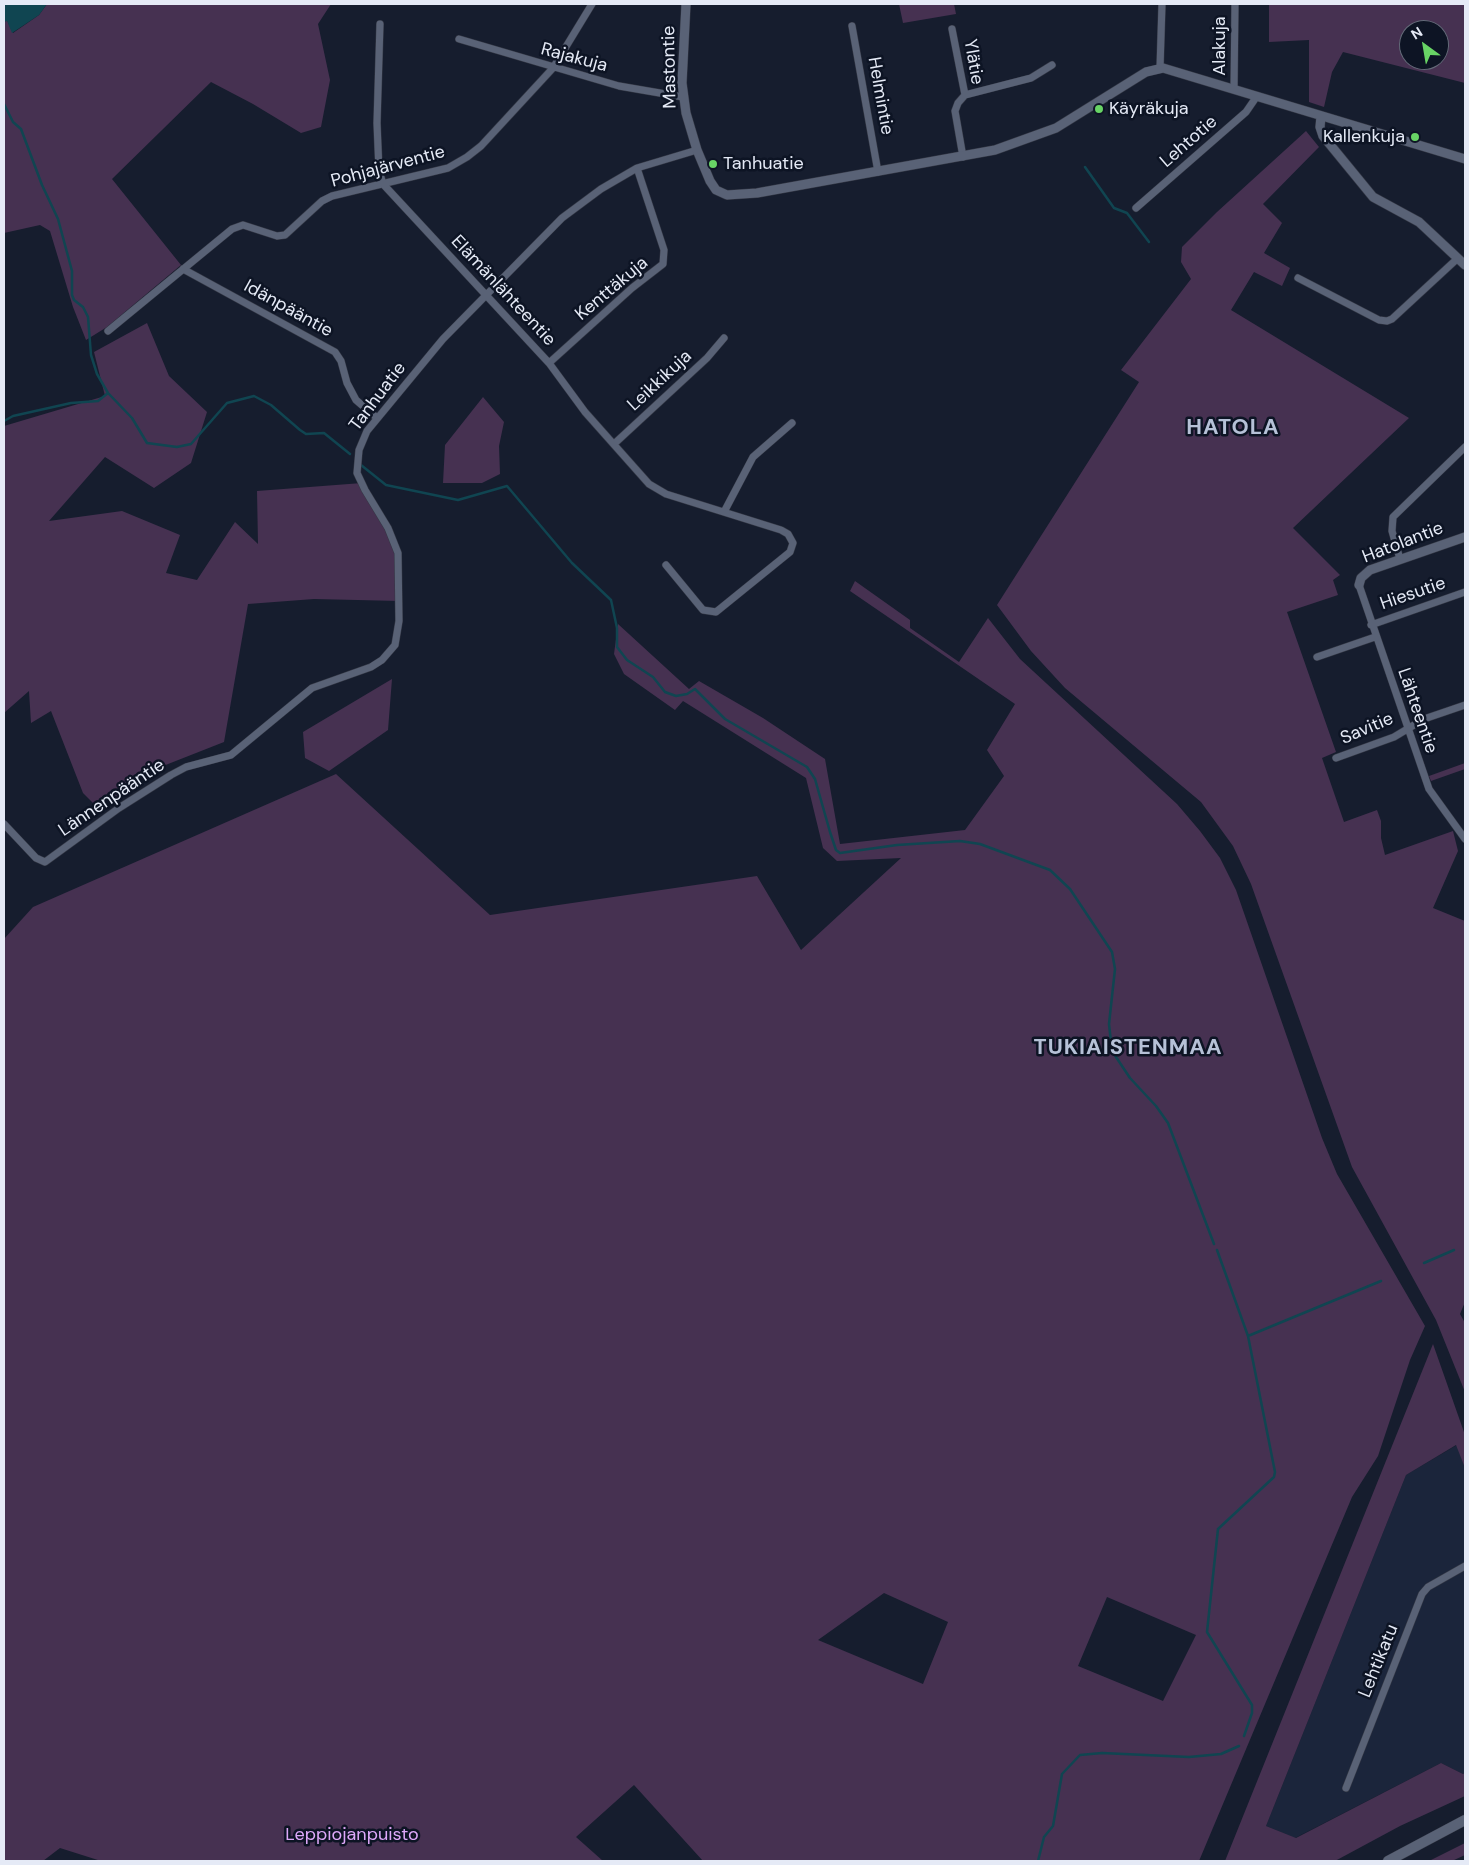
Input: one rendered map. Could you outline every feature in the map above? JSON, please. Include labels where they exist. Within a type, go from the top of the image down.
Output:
[{"type":"main road","points":[[1388,1861],[1465,1820]]},
{"type":"street","name":"Pohjajärventie","points":[[108,331],[232,228],[243,225],[278,236],[285,235],[322,201],[342,193],[448,168],[467,157],[481,146],[553,68],[592,4]]},
{"type":"street","name":"Mastontie","points":[[686,4],[683,97],[697,150],[712,184],[723,194],[741,195],[878,172]]},
{"type":"street","points":[[1160,68],[1162,4]]},
{"type":"street","name":"Alakuja","points":[[1234,89],[1235,4]]},
{"type":"street","points":[[380,24],[377,123],[379,171],[383,184]]},
{"type":"street","name":"Helmintie","points":[[852,26],[878,172]]},
{"type":"street","name":"Ylätie","points":[[952,30],[966,95],[958,102],[955,111],[963,157]]},
{"type":"street","name":"Rajakuja","points":[[460,39],[553,68],[620,86],[683,97]]},
{"type":"street","points":[[966,95],[1031,78],[1052,65]]},
{"type":"street","points":[[878,172],[963,157],[1010,146],[1056,128],[1146,72],[1160,68],[1171,69],[1465,159]]},
{"type":"street","name":"Lehtotie","points":[[1136,208],[1246,112],[1257,96]]},
{"type":"street","points":[[1321,116],[1320,127],[1323,136],[1368,193],[1379,202],[1419,222],[1465,264]]},
{"type":"street","name":"Tanhuatie","points":[[358,473],[359,450],[377,418],[442,338],[487,296],[562,218],[602,189],[637,168],[697,150]]},
{"type":"street","name":"Kenttäkuja","points":[[549,363],[632,288],[663,264],[664,250],[637,168]]},
{"type":"street","name":"Elämänlähteentie","points":[[383,184],[549,363],[586,412],[649,484],[660,492],[785,531],[792,540],[792,550],[716,612],[702,610],[666,565]]},
{"type":"street","points":[[1298,278],[1379,320],[1387,321],[1392,319],[1458,258]]},
{"type":"street","name":"Idänpääntie","points":[[182,269],[335,352],[341,361],[347,383],[356,400],[377,418]]},
{"type":"street","name":"Leikkikuja","points":[[614,444],[703,362],[724,338]]},
{"type":"street","points":[[724,512],[753,458],[792,423]]},
{"type":"street","points":[[1400,559],[1392,531],[1393,516],[1465,447]]},
{"type":"street","name":"Lännenpääntie","points":[[4,824],[36,858],[45,862],[119,808],[170,775],[186,768],[231,755],[312,688],[371,667],[382,660],[395,645],[399,620],[398,553],[388,528],[365,490],[358,473]]},
{"type":"street","name":"Hatolantie","points":[[1359,585],[1366,572],[1465,537]]},
{"type":"street","name":"Lähteentie","points":[[1359,585],[1375,637],[1430,792],[1465,839]]},
{"type":"street","name":"Hiesutie","points":[[1371,624],[1465,592]]},
{"type":"street","name":"Hiesutie","points":[[1317,657],[1375,637]]},
{"type":"street","name":"Savitie","points":[[1336,758],[1394,737],[1424,719],[1465,706]]},
{"type":"street","name":"Lehtikatu","points":[[1346,1788],[1422,1594],[1428,1587],[1465,1566]]},
{"type":"shaded area","points":[[4,4],[47,4],[39,15],[12,33],[7,21],[4,22]]},
{"type":"shaded area","points":[[1457,1445],[1465,1468],[1465,1773],[1463,1774],[1441,1763],[1295,1838],[1266,1826],[1406,1475]]},
{"type":"green space","points":[[47,4],[331,4],[318,24],[330,80],[321,127],[301,133],[253,104],[211,82],[112,179],[181,265],[107,327],[86,340],[73,307],[50,231],[40,225],[4,233],[4,22],[7,20],[13,33],[39,15]]},
{"type":"green space","points":[[899,4],[954,4],[956,14],[903,23]]},
{"type":"green space","points":[[1269,4],[1465,4],[1465,83],[1414,70],[1449,70],[1449,20],[1399,20],[1399,66],[1343,52],[1332,72],[1324,107],[1309,102],[1309,40],[1269,42]]},
{"type":"green space","points":[[1306,131],[1319,147],[1263,204],[1282,223],[1264,253],[1290,268],[1282,286],[1254,272],[1231,310],[1409,418],[1293,528],[1340,575],[1333,580],[1338,595],[1287,612],[1336,752],[1322,758],[1344,822],[1377,810],[1381,821],[1381,838],[1385,855],[1453,831],[1458,851],[1433,908],[1465,921],[1465,1302],[1460,1314],[1465,1323],[1465,1392],[1436,1320],[1352,1167],[1251,884],[1233,846],[1201,802],[1065,688],[1031,651],[997,605],[1139,382],[1121,370],[1191,279],[1181,262],[1182,247],[1217,212]]},
{"type":"green space","points":[[147,323],[169,376],[207,412],[191,463],[154,488],[105,457],[49,521],[122,511],[180,535],[166,573],[197,580],[235,522],[258,544],[257,491],[362,483],[398,553],[400,601],[314,599],[248,604],[224,742],[163,766],[99,809],[83,793],[51,711],[31,723],[29,691],[4,713],[4,426],[105,396],[94,352]]},
{"type":"green space","points":[[483,397],[504,422],[499,446],[500,474],[482,483],[443,483],[445,445]]},
{"type":"green space","name":"Leppiojanpuisto","points":[[855,581],[910,620],[910,628],[959,662],[988,618],[1020,659],[1177,804],[1200,831],[1220,858],[1236,890],[1322,1138],[1337,1174],[1425,1326],[1410,1360],[1378,1456],[1352,1497],[1199,1861],[703,1861],[634,1785],[576,1837],[603,1861],[101,1861],[60,1848],[43,1861],[4,1861],[4,939],[33,907],[336,774],[490,915],[757,876],[801,950],[901,858],[837,861],[823,848],[806,778],[683,701],[675,710],[624,674],[614,654],[618,624],[689,689],[699,681],[763,718],[825,759],[840,844],[965,830],[1004,776],[987,750],[1015,704],[850,591]],"holes":[[[884,1593],[948,1622],[923,1684],[818,1640]],[[1107,1597],[1196,1635],[1163,1701],[1078,1666]]]},
{"type":"green space","points":[[392,679],[388,730],[329,771],[305,758],[303,732]]},
{"type":"green space","points":[[1465,763],[1465,769],[1431,781],[1429,776]]},
{"type":"green space","points":[[1433,1344],[1465,1435],[1465,1468],[1456,1445],[1406,1475],[1266,1826],[1296,1838],[1441,1763],[1463,1774],[1465,1773],[1465,1796],[1400,1826],[1335,1861],[1225,1861]]},
{"type":"green space","points":[[1465,1843],[1465,1855],[1452,1861],[1429,1861]]},
{"type":"waterway","points":[[4,104],[13,122],[21,129],[42,185],[58,219],[72,271],[72,295],[74,300],[83,307],[88,317],[91,355],[97,374],[108,393],[132,418],[147,443],[177,447],[191,444],[227,403],[254,396],[271,405],[306,434],[324,433],[350,454]]},
{"type":"waterway","points":[[1085,167],[1114,208],[1127,213],[1149,242]]},
{"type":"waterway","points":[[4,421],[13,416],[71,403],[98,401],[108,393]]},
{"type":"waterway","points":[[361,465],[386,485],[458,500],[507,486],[572,563],[611,600],[617,628],[617,647],[627,660],[653,677],[665,692],[676,696],[687,694],[695,689],[725,719],[807,767],[815,779],[836,850],[840,853],[897,845],[960,841],[980,844],[1050,870],[1070,889],[1112,952],[1115,969],[1109,1024],[1112,1051],[1130,1078],[1156,1106],[1168,1123],[1214,1244]]},
{"type":"waterway","points":[[1217,1250],[1248,1336],[1275,1472],[1274,1477],[1218,1529],[1207,1632],[1252,1705],[1252,1713],[1244,1736]]},
{"type":"waterway","points":[[1424,1263],[1454,1250]]},
{"type":"waterway","points":[[1248,1336],[1381,1281]]},
{"type":"waterway","points":[[1038,1861],[1044,1837],[1053,1826],[1062,1774],[1080,1755],[1102,1753],[1189,1757],[1221,1754],[1239,1746]]},
{"type":"place","name":"Käyräkuja","points":[[1099,109]]},
{"type":"place","name":"Kallenkuja","points":[[1415,137]]},
{"type":"place","name":"Tanhuatie","points":[[713,164]]},
{"type":"district","name":"HATOLA","points":[[1233,428]]},
{"type":"district","name":"TUKIAISTENMAA","points":[[1128,1048]]}]
